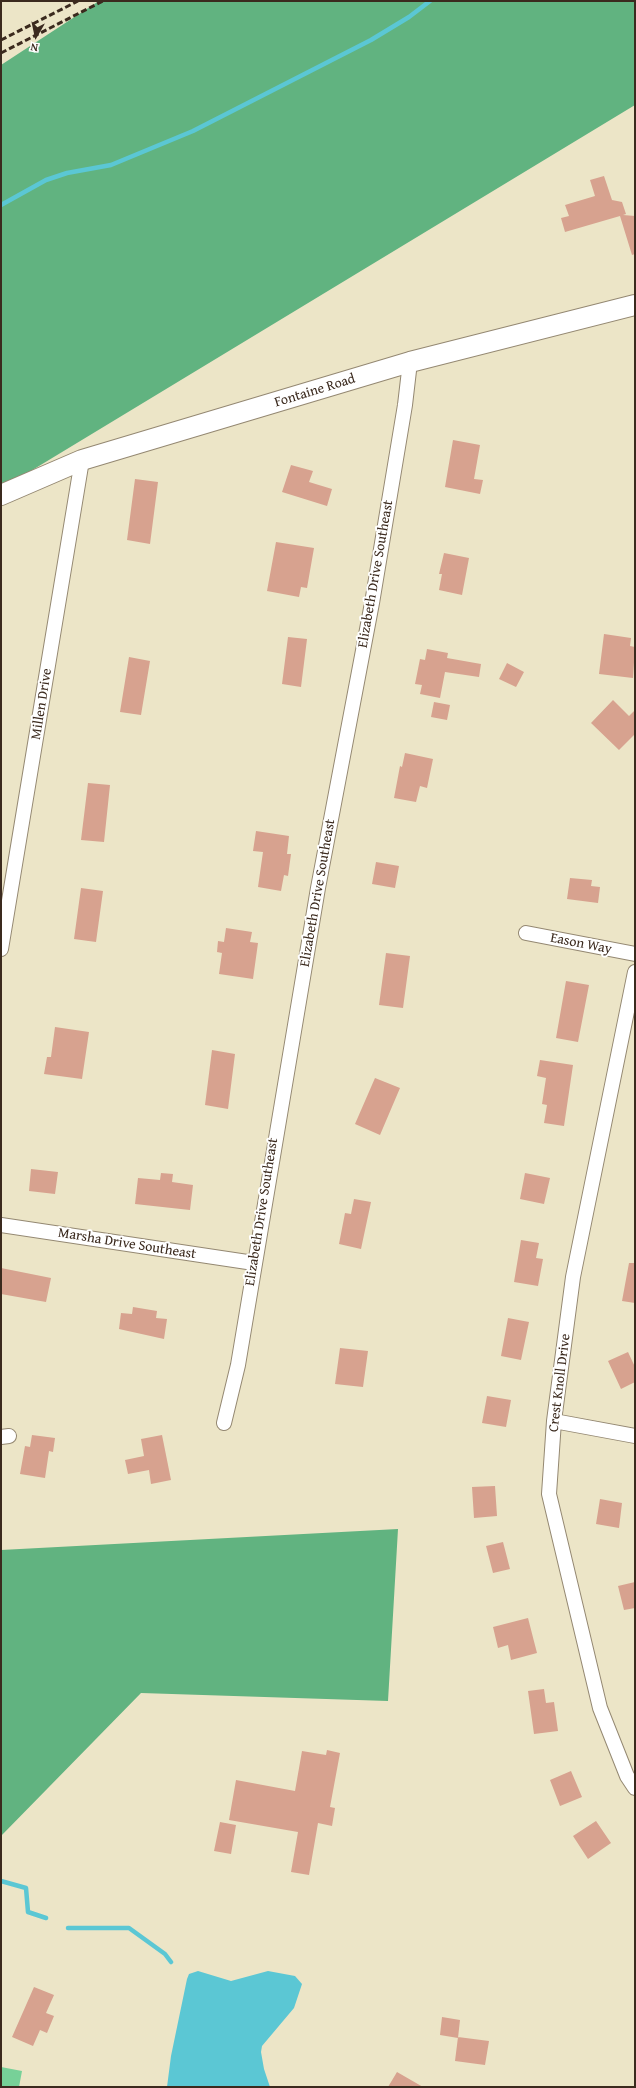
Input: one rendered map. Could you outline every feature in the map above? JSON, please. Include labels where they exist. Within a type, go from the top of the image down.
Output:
[{"type":"main road","name":"Fontaine Road","points":[[1,495],[82,460],[410,362],[635,305]]},
{"type":"street","name":"Elizabeth Drive Southeast","points":[[224,1423],[238,1365],[254,1263],[320,880],[372,603],[405,405],[410,362]]},
{"type":"street","name":"Millen Drive","points":[[1,949],[82,460]]},
{"type":"street","name":"Eason Way","points":[[526,933],[635,954]]},
{"type":"street","name":"Crest Knoll Drive","points":[[635,972],[573,1277],[554,1421],[549,1494],[600,1708],[627,1776],[635,1788]]},
{"type":"street","name":"Marsha Drive Southeast","points":[[1,1225],[254,1263]]},
{"type":"street","points":[[554,1421],[635,1436]]},
{"type":"green space","points":[[99,1],[635,1],[635,105],[1,489],[1,65]]},
{"type":"green space","points":[[398,1529],[388,1701],[141,1693],[1,1836],[1,1550]]},
{"type":"green space","points":[[1,2067],[22,2071],[19,2087],[1,2087]]},
{"type":"water","points":[[198,1971],[231,1981],[268,1971],[295,1976],[302,1984],[294,2008],[262,2046],[261,2052],[264,2069],[270,2087],[167,2087],[171,2056],[187,1979],[189,1974]]},
{"type":"building","points":[[604,176],[612,200],[622,202],[626,214],[623,215],[635,216],[635,254],[632,255],[620,216],[565,232],[561,218],[569,216],[565,205],[595,196],[590,180]]},
{"type":"building","points":[[453,440],[480,445],[474,479],[483,480],[480,494],[445,487]]},
{"type":"building","points":[[291,465],[313,471],[309,482],[332,489],[327,506],[282,492]]},
{"type":"building","points":[[135,479],[158,482],[150,544],[127,540]]},
{"type":"building","points":[[276,542],[314,548],[307,588],[301,587],[299,597],[267,591]]},
{"type":"building","points":[[444,553],[469,558],[462,595],[439,590],[442,574],[439,574]]},
{"type":"building","points":[[604,634],[631,638],[630,646],[635,647],[633,678],[599,674]]},
{"type":"building","points":[[288,637],[307,639],[301,687],[282,684]]},
{"type":"building","points":[[427,649],[448,653],[447,658],[481,664],[479,677],[445,672],[440,698],[420,694],[422,685],[415,684],[420,659],[425,660]]},
{"type":"building","points":[[129,657],[150,661],[141,715],[120,712]]},
{"type":"building","points":[[507,663],[524,672],[516,687],[499,679]]},
{"type":"building","points":[[613,700],[629,716],[635,710],[635,734],[619,750],[591,723]]},
{"type":"building","points":[[434,702],[450,705],[447,720],[431,717]]},
{"type":"building","points":[[405,753],[433,759],[427,788],[420,786],[416,802],[394,798],[400,766],[402,767]]},
{"type":"building","points":[[88,783],[110,785],[104,842],[81,840]]},
{"type":"building","points":[[256,831],[289,836],[287,854],[291,854],[288,876],[284,875],[281,891],[258,887],[263,852],[253,851]]},
{"type":"building","points":[[376,862],[399,866],[395,888],[372,884]]},
{"type":"building","points":[[570,878],[592,880],[591,886],[600,887],[598,903],[567,899]]},
{"type":"building","points":[[81,888],[103,891],[96,942],[74,939]]},
{"type":"building","points":[[226,928],[252,932],[250,942],[258,943],[253,979],[219,974],[222,953],[217,952],[218,941],[224,942]]},
{"type":"building","points":[[386,953],[410,956],[403,1008],[379,1005]]},
{"type":"building","points":[[566,981],[589,985],[578,1042],[556,1038]]},
{"type":"building","points":[[55,1027],[89,1032],[82,1079],[44,1074],[47,1057],[51,1057]]},
{"type":"building","points":[[212,1050],[235,1054],[228,1109],[205,1105]]},
{"type":"building","points":[[540,1060],[573,1065],[564,1126],[544,1123],[547,1105],[542,1104],[546,1078],[537,1076]]},
{"type":"building","points":[[375,1078],[400,1088],[380,1135],[355,1124]]},
{"type":"building","points":[[31,1169],[58,1172],[55,1194],[29,1191]]},
{"type":"building","points":[[161,1173],[173,1174],[172,1182],[193,1185],[190,1210],[135,1204],[138,1178],[160,1180]]},
{"type":"building","points":[[525,1173],[550,1178],[544,1204],[520,1199]]},
{"type":"building","points":[[354,1199],[371,1202],[361,1249],[339,1244],[345,1213],[351,1214]]},
{"type":"building","points":[[521,1240],[539,1243],[536,1258],[543,1259],[538,1286],[514,1282]]},
{"type":"building","points":[[629,1263],[635,1263],[635,1303],[622,1301]]},
{"type":"building","points":[[1,1268],[51,1278],[46,1302],[1,1294]]},
{"type":"building","points":[[133,1307],[157,1311],[156,1318],[167,1319],[164,1339],[119,1329],[121,1313],[132,1314]]},
{"type":"building","points":[[508,1318],[529,1322],[521,1360],[501,1356]]},
{"type":"building","points":[[340,1348],[368,1351],[363,1387],[335,1384]]},
{"type":"building","points":[[628,1352],[635,1367],[635,1382],[621,1389],[608,1361]]},
{"type":"building","points":[[487,1396],[511,1400],[506,1427],[482,1423]]},
{"type":"building","points":[[32,1435],[55,1438],[53,1452],[49,1451],[45,1478],[20,1474],[25,1446],[30,1447]]},
{"type":"building","points":[[162,1435],[171,1480],[151,1484],[149,1470],[128,1474],[125,1460],[144,1456],[141,1439]]},
{"type":"building","points":[[495,1486],[497,1516],[474,1518],[472,1487]]},
{"type":"building","points":[[600,1499],[622,1503],[619,1528],[596,1524]]},
{"type":"building","points":[[503,1542],[510,1569],[493,1573],[486,1546]]},
{"type":"building","points":[[635,1582],[635,1608],[624,1610],[618,1586]]},
{"type":"building","points":[[528,1618],[537,1653],[511,1660],[508,1645],[498,1648],[493,1627]]},
{"type":"building","points":[[544,1689],[546,1703],[554,1702],[558,1731],[534,1734],[528,1691]]},
{"type":"building","points":[[327,1750],[340,1753],[330,1807],[335,1808],[332,1826],[318,1823],[309,1875],[291,1872],[298,1832],[229,1820],[236,1780],[295,1791],[302,1751],[326,1755]]},
{"type":"building","points":[[571,1771],[582,1797],[560,1806],[550,1780]]},
{"type":"building","points":[[596,1821],[611,1843],[588,1859],[573,1836]]},
{"type":"building","points":[[220,1822],[236,1825],[231,1854],[214,1851]]},
{"type":"building","points":[[34,1987],[54,1995],[46,2013],[54,2016],[47,2033],[40,2030],[33,2046],[12,2037]]},
{"type":"building","points":[[442,2017],[460,2020],[458,2038],[440,2035]]},
{"type":"building","points":[[458,2037],[489,2041],[485,2065],[455,2061]]},
{"type":"building","points":[[397,2072],[423,2087],[388,2087]]},
{"type":"waterway","points":[[1,205],[46,180],[67,173],[111,165],[193,131],[371,40],[409,17],[430,1]]},
{"type":"waterway","points":[[1,1881],[26,1888],[28,1912],[46,1918]]},
{"type":"waterway","points":[[68,1928],[129,1928],[165,1954],[171,1962]]},
{"type":"railway","points":[[1,40],[78,1]]},
{"type":"railway","points":[[1,53],[103,1]]}]
